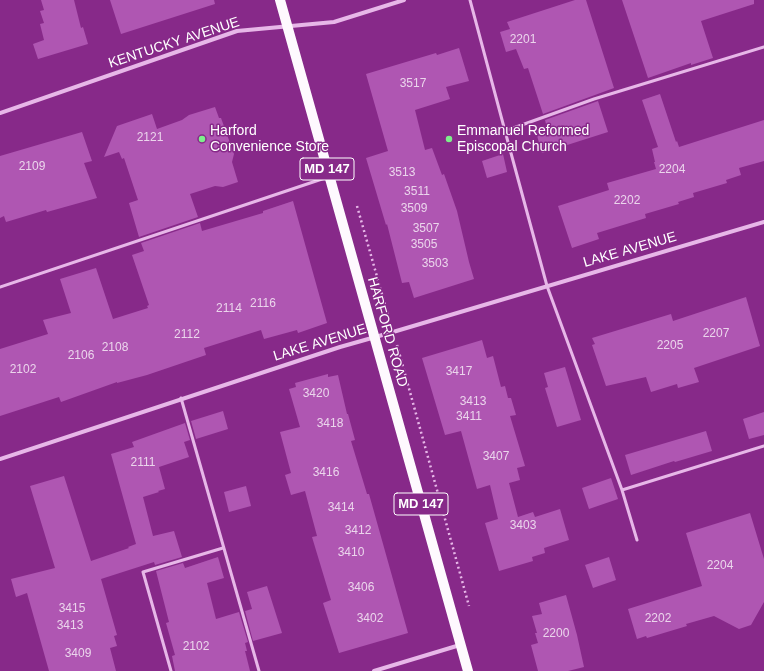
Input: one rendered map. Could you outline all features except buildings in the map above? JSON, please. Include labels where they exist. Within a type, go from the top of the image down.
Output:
[{"type":"main road","name":"HARFORD ROAD","points":[[280,0],[468,671]]},
{"type":"street","name":"KENTUCKY AVENUE","points":[[0,113],[237,32],[334,22],[404,0]]},
{"type":"street","name":"LAKE AVENUE","points":[[0,459],[340,346],[374,338],[764,222]]},
{"type":"street","points":[[374,671],[461,645]]},
{"type":"lane","points":[[470,0],[547,286],[622,490],[637,540]]},
{"type":"lane","points":[[505,131],[594,99],[764,47]]},
{"type":"lane","points":[[0,287],[329,177]]},
{"type":"lane","points":[[181,398],[259,671]]},
{"type":"lane","points":[[622,490],[764,446]]},
{"type":"lane","points":[[171,671],[143,572],[223,548]]},
{"type":"place","name":"Harford Convenience Store","points":[[202,139]]},
{"type":"place","name":"Emmanuel Reformed Episcopal Church","points":[[449,139]]}]
